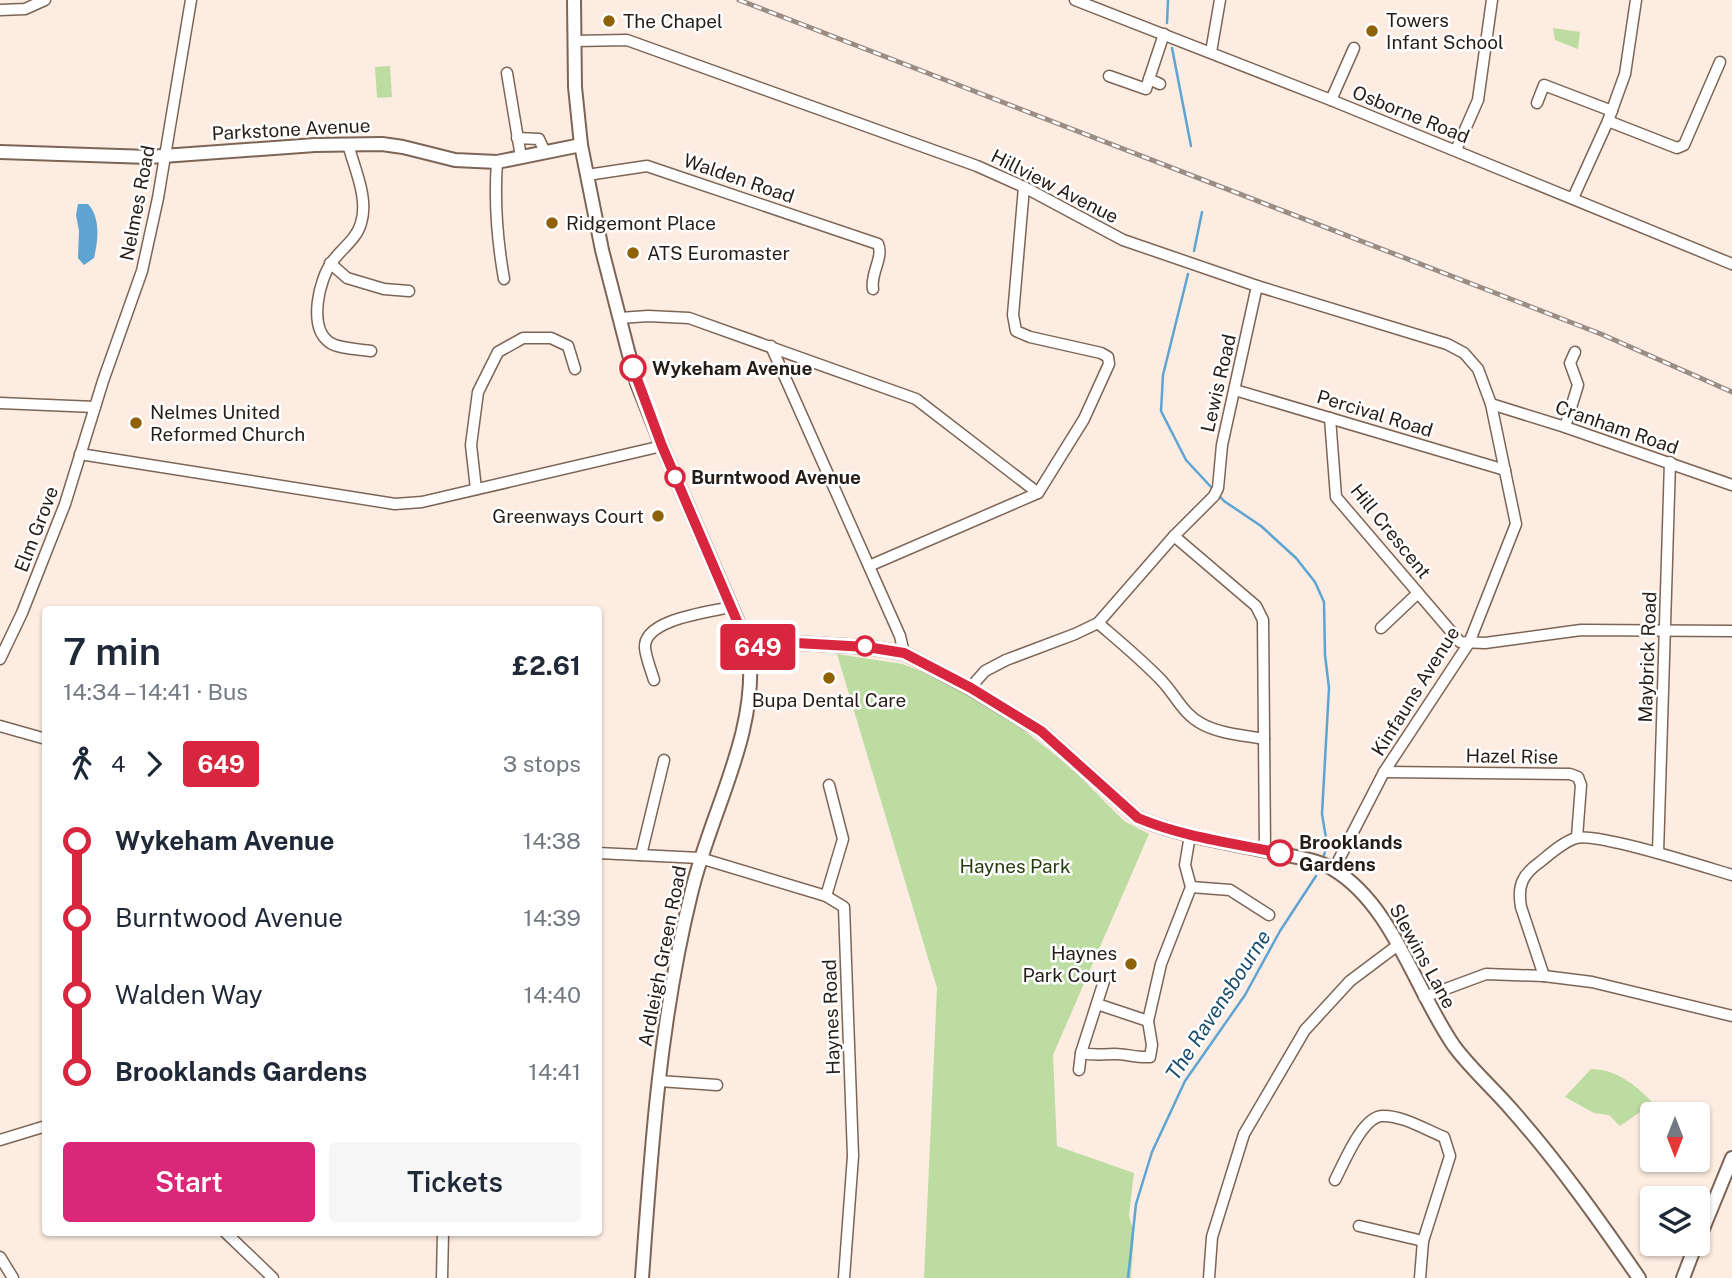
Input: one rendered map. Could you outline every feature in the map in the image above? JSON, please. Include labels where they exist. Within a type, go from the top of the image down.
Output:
[{"type":"street","points":[[0,10],[25,9],[45,0]]},
{"type":"street","name":"Nelmes Road","points":[[95,407],[142,271],[158,198],[191,0]]},
{"type":"street","points":[[574,0],[581,145],[637,383],[749,649]]},
{"type":"street","name":"Osborne Road","points":[[1075,0],[1456,150],[1732,264]]},
{"type":"street","points":[[1211,52],[1220,0]]},
{"type":"street","points":[[1456,150],[1478,100],[1492,0]]},
{"type":"street","points":[[1573,198],[1610,116],[1625,74],[1636,0]]},
{"type":"street","points":[[1109,76],[1146,89],[1164,34]]},
{"type":"street","name":"Hillview Avenue","points":[[574,41],[627,40],[977,166],[1024,187],[1123,240],[1257,286],[1447,344],[1464,353],[1478,369],[1491,404]]},
{"type":"street","points":[[1331,100],[1354,48]]},
{"type":"street","points":[[1536,103],[1544,85],[1677,148],[1684,145],[1720,62]]},
{"type":"street","points":[[507,73],[521,158]]},
{"type":"street","points":[[1149,79],[1160,84]]},
{"type":"street","points":[[517,138],[539,139],[545,152]]},
{"type":"street","points":[[348,144],[361,190],[362,222],[358,232],[330,263],[320,285],[317,308],[320,334],[331,344],[371,351]]},
{"type":"street","name":"Parkstone Avenue","points":[[0,152],[94,157],[164,156],[348,144],[393,145],[455,159],[497,162],[581,145]]},
{"type":"street","points":[[497,162],[494,201],[504,279]]},
{"type":"street","name":"Walden Road","points":[[587,175],[647,166],[878,244],[881,251],[872,280],[873,289]]},
{"type":"street","points":[[869,566],[1038,493],[1084,419],[1109,364],[1108,357],[1101,353],[1030,337],[1016,331],[1013,316],[1024,187]]},
{"type":"street","points":[[330,263],[347,278],[384,289],[409,291]]},
{"type":"street","name":"Lewis Road","points":[[1174,536],[1216,492],[1222,445],[1257,286]]},
{"type":"street","points":[[620,318],[689,318],[916,399],[1038,493]]},
{"type":"street","points":[[476,489],[471,445],[478,392],[498,352],[523,338],[551,338],[568,346],[575,369]]},
{"type":"street","points":[[771,346],[900,636],[904,653]]},
{"type":"street","points":[[1565,427],[1578,385],[1570,363],[1575,352]]},
{"type":"street","name":"Percival Road","points":[[1235,390],[1505,470]]},
{"type":"street","points":[[0,403],[95,407]]},
{"type":"street","name":"Cranham Road","points":[[1491,404],[1732,485]]},
{"type":"street","name":"Kinfauns Avenue","points":[[1334,869],[1384,772],[1469,643],[1516,524],[1491,404]]},
{"type":"street","name":"Elm Grove","points":[[0,659],[22,612],[65,504],[95,407]]},
{"type":"street","name":"Hill Crescent","points":[[1330,418],[1336,497],[1460,642],[1469,643]]},
{"type":"street","points":[[80,454],[395,504],[422,502],[662,446]]},
{"type":"street","name":"Maybrick Road","points":[[1658,853],[1670,462]]},
{"type":"street","points":[[971,688],[985,671],[1006,660],[1098,623],[1174,536],[1256,606],[1263,620],[1265,850]]},
{"type":"street","points":[[1381,628],[1418,593]]},
{"type":"street","points":[[654,680],[645,646],[649,633],[667,622],[731,607]]},
{"type":"street","points":[[1098,623],[1149,667],[1183,710],[1199,723],[1216,731],[1264,739]]},
{"type":"street","points":[[1469,643],[1581,631],[1732,631]]},
{"type":"street","name":"Slewins Lane","points":[[749,649],[779,642],[867,647],[904,653],[971,688],[1041,731],[1138,818],[1158,827],[1322,863],[1334,869],[1368,900],[1398,945],[1424,997],[1456,1048],[1535,1138],[1604,1227],[1639,1278]]},
{"type":"street","name":"Ardleigh Green Road","points":[[642,1278],[659,1081],[680,947],[700,858],[739,748],[752,674],[749,649]]},
{"type":"street","points":[[0,726],[42,738]]},
{"type":"street","points":[[641,855],[664,760]]},
{"type":"street","name":"Hazel Rise","points":[[1384,772],[1570,774],[1578,777],[1581,785],[1577,837]]},
{"type":"street","points":[[602,853],[700,858],[826,896],[843,839],[829,785]]},
{"type":"street","points":[[1081,1053],[1099,1057],[1117,1054],[1135,1058],[1150,1057],[1152,1045],[1148,1021],[1161,964],[1191,887],[1185,865],[1190,835]]},
{"type":"street","points":[[1544,976],[1518,895],[1520,883],[1525,872],[1577,837],[1658,853],[1732,875]]},
{"type":"street","points":[[1191,887],[1230,890],[1269,915]]},
{"type":"street","name":"Haynes Road","points":[[826,896],[844,907],[853,1156],[844,1278]]},
{"type":"street","points":[[1209,1278],[1212,1237],[1244,1134],[1305,1030],[1350,981],[1398,945]]},
{"type":"street","points":[[1424,997],[1486,974],[1544,976],[1592,982],[1732,1016]]},
{"type":"street","points":[[1079,1070],[1081,1053],[1105,978]]},
{"type":"street","points":[[1097,1003],[1148,1021]]},
{"type":"street","points":[[659,1081],[717,1085]]},
{"type":"street","points":[[1335,1180],[1365,1124],[1379,1116],[1393,1117],[1444,1137],[1450,1156],[1423,1241],[1420,1278]]},
{"type":"street","points":[[0,1140],[42,1126]]},
{"type":"street","points":[[1710,1211],[1732,1158]]},
{"type":"street","points":[[1359,1226],[1423,1241]]},
{"type":"street","points":[[229,1236],[273,1278]]},
{"type":"street","points":[[442,1278],[443,1236]]},
{"type":"street","points":[[1684,1278],[1692,1256]]},
{"type":"street","points":[[0,1257],[13,1278]]},
{"type":"green space","points":[[1553,28],[1580,32],[1578,49],[1555,40]]},
{"type":"green space","points":[[390,66],[392,97],[377,98],[375,67]]},
{"type":"green space","name":"Haynes Park","points":[[837,654],[902,664],[929,674],[966,695],[1021,728],[1069,766],[1124,821],[1149,834],[1053,1055],[1057,1146],[1134,1173],[1129,1215],[1134,1235],[1131,1278],[924,1278],[937,988]]},
{"type":"green space","points":[[1591,1069],[1609,1072],[1625,1079],[1652,1102],[1640,1102],[1640,1112],[1620,1126],[1609,1115],[1594,1113],[1565,1097]]},
{"type":"water","points":[[78,204],[88,204],[95,216],[97,230],[94,258],[84,265],[78,258]]},
{"type":"waterway","name":"The Ravensbourne","points":[[1167,23],[1168,0]]},
{"type":"waterway","name":"The Ravensbourne","points":[[1172,48],[1191,146]]},
{"type":"waterway","name":"The Ravensbourne","points":[[1194,251],[1202,212]]},
{"type":"waterway","name":"The Ravensbourne","points":[[1188,274],[1163,375],[1161,411],[1186,460],[1224,501],[1261,526],[1296,558],[1315,582],[1324,602],[1329,688],[1322,814],[1327,844],[1324,855]]},
{"type":"waterway","name":"The Ravensbourne","points":[[1128,1278],[1136,1204],[1152,1152],[1185,1081],[1245,995],[1280,931],[1316,876]]},
{"type":"railway","points":[[739,0],[1601,334],[1732,392]]},
{"type":"bus line","name":"649","points":[[633,368],[662,446],[749,649],[779,642],[867,647],[904,653],[971,688],[1041,731],[1138,818],[1158,827],[1190,835],[1280,853]]},
{"type":"place","name":"The Chapel","points":[[609,21]]},
{"type":"place","name":"Towers Infant School","points":[[1372,31]]},
{"type":"place","name":"Ridgemont Place","points":[[552,223]]},
{"type":"place","name":"ATS Euromaster","points":[[633,253]]},
{"type":"place","name":"Wykeham Avenue","points":[[633,368]]},
{"type":"place","name":"Nelmes United Reformed Church","points":[[136,423]]},
{"type":"place","name":"Burntwood Avenue","points":[[675,477]]},
{"type":"place","name":"Greenways Court","points":[[658,516]]},
{"type":"place","name":"Bupa Dental Care","points":[[829,678]]},
{"type":"place","name":"Brooklands Gardens","points":[[1280,853]]},
{"type":"place","name":"Haynes Park Court","points":[[1131,964]]}]
